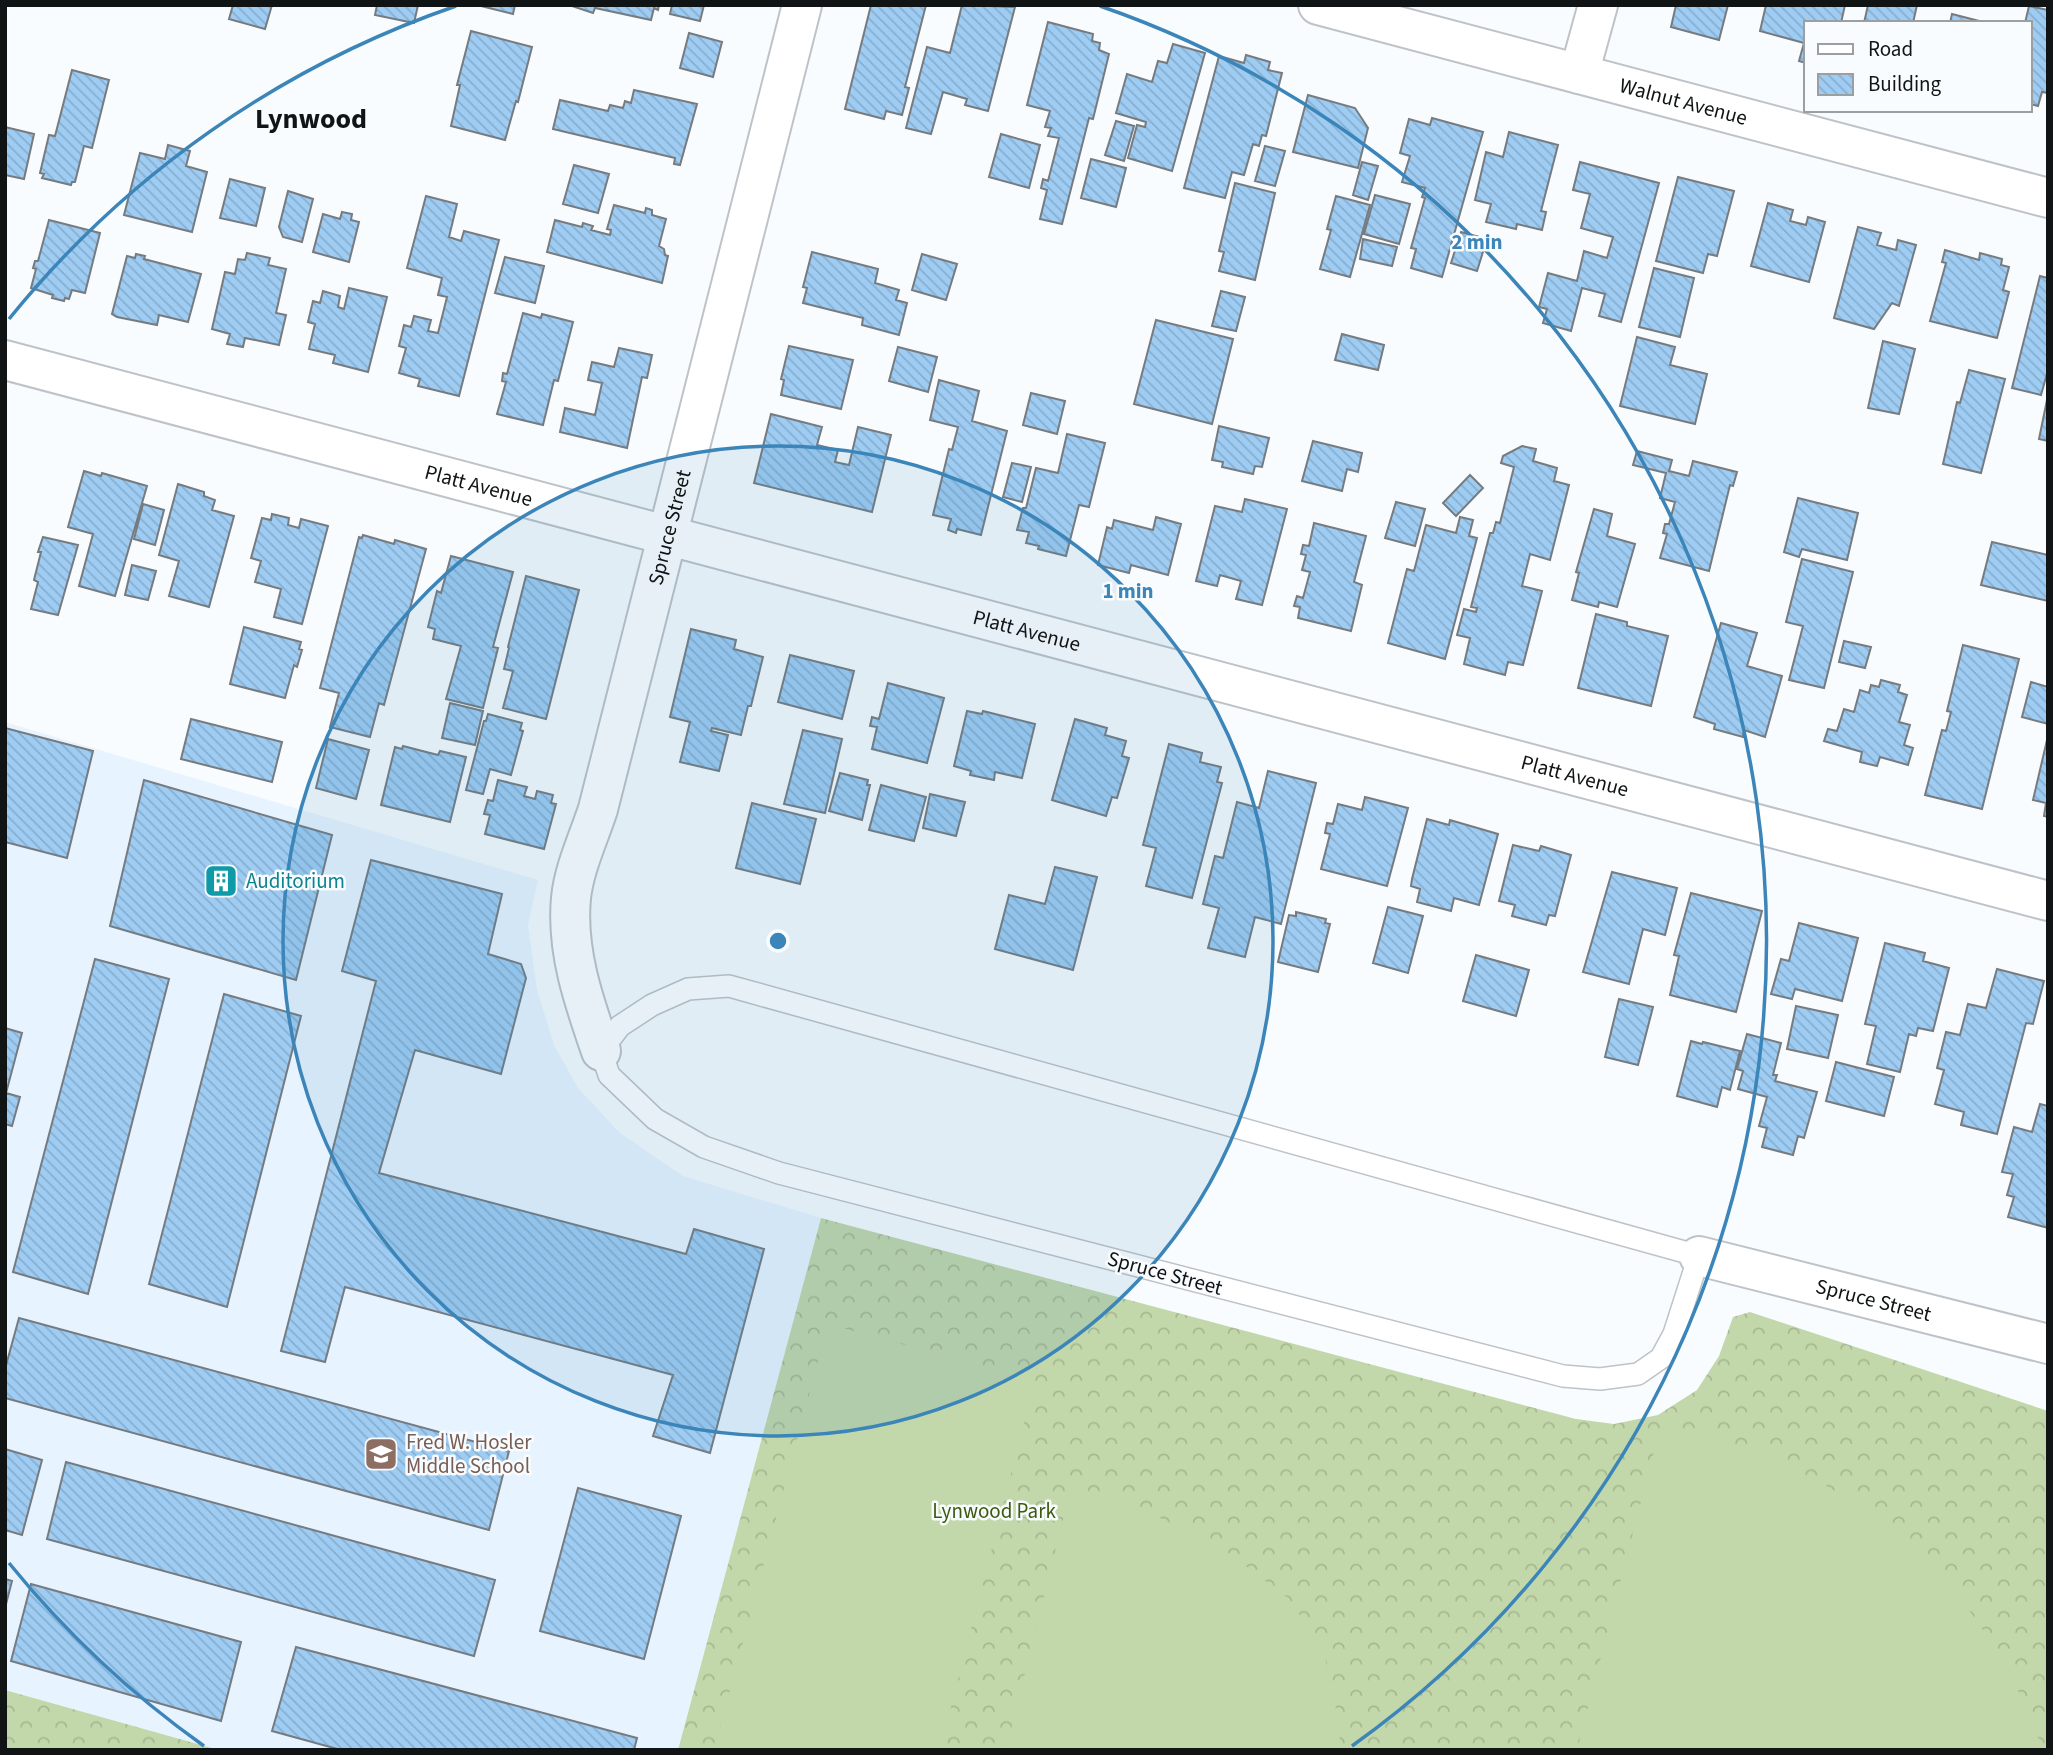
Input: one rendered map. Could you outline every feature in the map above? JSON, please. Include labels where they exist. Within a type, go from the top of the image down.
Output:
[{"type":"street","name":"Spruce Street","points":[[601,1051],[581,994],[571,933],[572,896],[598,809],[802,5]]},
{"type":"street","name":"Walnut Avenue","points":[[1318,5],[2048,198]]},
{"type":"street","points":[[1579,74],[1598,5]]},
{"type":"street","name":"Platt Avenue","points":[[5,360],[2048,901]]},
{"type":"street","name":"Spruce Street","points":[[1699,1256],[2048,1345]]},
{"type":"lane","name":"Spruce Street","points":[[729,986],[1699,1256],[1674,1334],[1661,1358],[1638,1374],[1600,1379],[1563,1376],[779,1173],[704,1147],[655,1119],[609,1075],[601,1051],[620,1026],[652,1006],[688,989],[729,986]]},
{"type":"shaded area","name":"Fred W. Hosler Middle School","points":[[5,722],[538,880],[528,925],[537,990],[554,1045],[578,1088],[620,1133],[683,1176],[821,1218],[678,1750],[219,1750],[5,1690]]},
{"type":"green space","name":"Lynwood Park","points":[[821,1218],[1576,1419],[1614,1424],[1658,1415],[1697,1390],[1719,1356],[1733,1317],[1750,1312],[2048,1411],[2048,1750],[678,1750]]},
{"type":"green space","points":[[828,1324],[1035,1380],[940,1750],[714,1750]]},
{"type":"green space","points":[[1660,1428],[1733,1443],[1761,1453],[1847,1498],[1885,1525],[1920,1555],[1980,1625],[2025,1706],[2042,1750],[1577,1750]]},
{"type":"green space","points":[[1071,1487],[1150,1513],[1226,1551],[1289,1599],[1324,1652],[1340,1728],[1339,1750],[1006,1750]]},
{"type":"green space","points":[[5,1690],[219,1750],[5,1750]]},
{"type":"building","points":[[233,5],[272,5],[265,29],[229,19]]},
{"type":"building","points":[[377,5],[418,5],[414,23],[375,15]]},
{"type":"building","points":[[477,5],[515,5],[513,14]]},
{"type":"building","points":[[569,5],[659,5],[658,10],[654,8],[651,20],[595,8],[593,13]]},
{"type":"building","points":[[672,5],[704,5],[700,21],[670,14]]},
{"type":"building","points":[[871,5],[926,5],[905,87],[909,88],[902,115],[886,111],[884,119],[845,109]]},
{"type":"building","points":[[962,5],[1015,7],[988,111],[965,105],[967,99],[943,92],[931,134],[906,128],[927,47],[950,53]]},
{"type":"building","points":[[1676,5],[1728,5],[1719,40],[1671,27]]},
{"type":"building","points":[[1766,5],[1845,5],[1841,21],[1804,21],[1804,43],[1760,31]]},
{"type":"building","points":[[1868,5],[1917,5],[1913,21],[1864,21]]},
{"type":"building","points":[[2029,6],[2048,10],[2048,93],[2042,92],[2038,106],[2032,104],[2032,21],[2025,21]]},
{"type":"building","points":[[1952,14],[1979,21],[1950,21]]},
{"type":"building","points":[[1048,22],[1093,34],[1092,41],[1100,43],[1099,50],[1109,54],[1093,119],[1089,118],[1062,224],[1040,219],[1047,190],[1041,188],[1043,179],[1048,181],[1059,138],[1048,136],[1051,128],[1045,127],[1050,111],[1027,105]]},
{"type":"building","points":[[471,31],[532,47],[505,140],[451,126],[460,85],[457,85]]},
{"type":"building","points":[[689,33],[722,42],[713,77],[680,68]]},
{"type":"building","points":[[1804,43],[1804,62],[1799,61]]},
{"type":"building","points":[[1173,44],[1205,53],[1172,171],[1128,158],[1137,125],[1145,127],[1146,122],[1116,113],[1127,74],[1152,82],[1158,61],[1167,63]]},
{"type":"building","points":[[1246,55],[1270,62],[1268,70],[1282,73],[1266,136],[1262,135],[1259,146],[1253,144],[1244,175],[1232,172],[1225,198],[1184,188],[1219,56],[1244,63]]},
{"type":"building","points":[[72,70],[109,80],[92,148],[84,146],[75,182],[71,185],[42,178],[44,174],[40,173],[49,135],[55,136]]},
{"type":"building","points":[[634,90],[697,104],[680,165],[674,164],[675,158],[553,129],[560,100],[608,111],[610,105],[623,108],[625,101],[631,103]]},
{"type":"building","points":[[1308,95],[1355,108],[1368,128],[1358,168],[1293,152]]},
{"type":"building","points":[[1432,118],[1483,132],[1442,277],[1411,268],[1416,249],[1411,248],[1425,198],[1422,197],[1425,188],[1402,182],[1410,156],[1400,153],[1409,119],[1430,125]]},
{"type":"building","points":[[1116,121],[1134,126],[1124,161],[1105,155]]},
{"type":"building","points":[[5,127],[34,134],[24,179],[5,175]]},
{"type":"building","points":[[1509,132],[1558,145],[1541,211],[1546,212],[1542,230],[1517,224],[1516,229],[1486,222],[1491,204],[1475,200],[1486,152],[1503,157]]},
{"type":"building","points":[[1001,134],[1040,145],[1029,188],[989,177]]},
{"type":"building","points":[[168,145],[190,151],[186,166],[207,172],[192,232],[124,215],[140,153],[165,159]]},
{"type":"building","points":[[1265,146],[1285,151],[1275,186],[1255,181]]},
{"type":"building","points":[[1091,159],[1126,168],[1116,207],[1081,198]]},
{"type":"building","points":[[1362,162],[1378,166],[1368,200],[1353,195]]},
{"type":"building","points":[[1580,162],[1659,183],[1621,322],[1599,316],[1605,294],[1582,288],[1571,331],[1543,323],[1547,309],[1539,307],[1548,273],[1577,281],[1584,251],[1607,258],[1613,237],[1581,228],[1590,194],[1573,190]]},
{"type":"building","points":[[574,165],[609,174],[598,213],[563,204]]},
{"type":"building","points":[[1678,177],[1734,191],[1717,256],[1708,254],[1703,273],[1656,261]]},
{"type":"building","points":[[230,179],[265,188],[256,226],[220,218]]},
{"type":"building","points":[[1235,183],[1275,193],[1255,280],[1219,271],[1224,252],[1219,251]]},
{"type":"building","points":[[288,191],[313,199],[302,242],[283,237],[279,227]]},
{"type":"building","points":[[1375,195],[1410,204],[1399,244],[1364,234]]},
{"type":"building","points":[[426,196],[457,204],[449,237],[461,241],[464,231],[499,240],[459,396],[418,386],[420,379],[399,373],[406,348],[399,346],[404,325],[411,327],[414,316],[431,320],[428,331],[438,333],[447,297],[438,295],[442,278],[407,268]]},
{"type":"building","points":[[1336,196],[1370,205],[1350,277],[1320,269],[1331,230],[1327,229]]},
{"type":"building","points":[[1768,203],[1793,210],[1790,221],[1806,225],[1808,217],[1825,222],[1809,282],[1751,266]]},
{"type":"building","points":[[614,205],[645,213],[646,208],[652,210],[652,215],[666,219],[659,246],[668,256],[662,283],[547,252],[555,220],[582,227],[583,223],[593,226],[591,230],[610,235],[611,230],[607,229]]},
{"type":"building","points":[[342,212],[352,214],[351,220],[359,222],[349,262],[313,252],[323,214],[340,219]]},
{"type":"building","points":[[49,220],[100,233],[85,293],[72,290],[69,299],[65,298],[64,301],[31,288],[36,269],[33,268],[35,261],[38,261]]},
{"type":"building","points":[[1858,227],[1881,233],[1877,245],[1896,250],[1898,240],[1916,245],[1899,306],[1892,303],[1874,329],[1834,318]]},
{"type":"building","points":[[1461,232],[1487,239],[1477,271],[1451,263]]},
{"type":"building","points":[[1363,239],[1397,247],[1392,266],[1360,259]]},
{"type":"building","points":[[1945,250],[1979,260],[1980,253],[2002,259],[2001,265],[2009,267],[2003,290],[2009,292],[1997,338],[1930,321],[1946,263],[1942,262]]},
{"type":"building","points":[[812,252],[878,269],[875,283],[899,290],[896,300],[907,303],[899,335],[862,325],[863,318],[803,303],[807,288],[803,287]]},
{"type":"building","points":[[247,253],[270,258],[268,265],[286,269],[276,313],[286,315],[279,345],[245,338],[243,347],[227,344],[230,334],[212,329],[225,272],[235,274],[238,259],[245,260]]},
{"type":"building","points":[[136,254],[145,256],[144,259],[201,274],[188,322],[159,315],[157,325],[112,314],[127,256],[135,258]]},
{"type":"building","points":[[922,254],[957,264],[946,300],[912,290]]},
{"type":"building","points":[[505,257],[544,266],[535,303],[495,293]]},
{"type":"building","points":[[1654,268],[1694,278],[1680,337],[1639,327]]},
{"type":"building","points":[[2040,276],[2048,278],[2048,370],[2041,395],[2012,388]]},
{"type":"building","points":[[349,288],[387,297],[368,372],[333,363],[335,355],[309,349],[315,324],[308,322],[313,301],[320,303],[323,291],[340,296],[338,307],[344,309]]},
{"type":"building","points":[[1221,291],[1245,297],[1236,331],[1212,326]]},
{"type":"building","points":[[523,313],[541,318],[542,314],[573,322],[543,425],[497,414],[506,382],[502,381],[503,373],[507,374]]},
{"type":"building","points":[[1156,320],[1233,339],[1212,424],[1134,404]]},
{"type":"building","points":[[1342,334],[1384,345],[1378,370],[1335,360]]},
{"type":"building","points":[[1637,337],[1675,347],[1670,365],[1707,374],[1695,424],[1620,406]]},
{"type":"building","points":[[1883,341],[1915,349],[1899,414],[1868,408]]},
{"type":"building","points":[[789,346],[853,360],[841,409],[781,395],[784,380],[781,379]]},
{"type":"building","points":[[898,347],[937,357],[928,392],[889,381]]},
{"type":"building","points":[[619,348],[652,355],[647,378],[642,377],[627,448],[560,432],[565,408],[595,415],[602,383],[588,380],[592,362],[614,367]]},
{"type":"building","points":[[1969,370],[2005,379],[1981,473],[1943,464],[1957,402],[1960,403]]},
{"type":"building","points":[[939,380],[979,391],[972,421],[1007,431],[981,535],[957,529],[956,533],[948,530],[951,519],[933,515],[949,449],[952,450],[958,427],[930,420]]},
{"type":"building","points":[[1031,393],[1065,401],[1057,434],[1023,425]]},
{"type":"building","points":[[2048,395],[2048,441],[2039,439]]},
{"type":"building","points":[[771,414],[822,427],[817,445],[838,450],[835,462],[849,465],[858,427],[891,435],[872,512],[754,483]]},
{"type":"building","points":[[1219,426],[1269,438],[1262,467],[1255,466],[1253,474],[1222,467],[1223,462],[1212,460]]},
{"type":"building","points":[[1067,434],[1105,443],[1089,507],[1079,505],[1066,556],[1026,543],[1029,532],[1017,530],[1023,508],[1026,508],[1036,468],[1058,473]]},
{"type":"building","points":[[1313,441],[1362,453],[1358,472],[1347,469],[1342,491],[1302,481]]},
{"type":"building","points":[[1522,446],[1536,449],[1533,461],[1557,468],[1554,481],[1569,485],[1550,560],[1530,554],[1522,586],[1542,591],[1523,665],[1508,662],[1505,675],[1464,664],[1470,638],[1457,635],[1464,609],[1476,612],[1477,608],[1471,607],[1490,533],[1493,533],[1496,522],[1500,523],[1514,467],[1501,463],[1503,456]]},
{"type":"building","points":[[1637,451],[1672,460],[1669,471],[1689,476],[1693,461],[1737,472],[1733,486],[1730,485],[1709,571],[1660,558],[1667,534],[1663,533],[1665,524],[1669,524],[1675,502],[1660,498],[1666,473],[1633,465]]},
{"type":"building","points":[[1012,463],[1031,467],[1022,502],[1003,497]]},
{"type":"building","points":[[84,471],[101,476],[102,473],[147,486],[115,596],[79,586],[93,534],[68,527]]},
{"type":"building","points":[[1470,475],[1483,488],[1456,516],[1443,503]]},
{"type":"building","points":[[178,484],[204,492],[204,496],[215,500],[212,510],[234,516],[209,607],[169,596],[179,561],[159,555]]},
{"type":"building","points":[[1798,498],[1858,513],[1847,560],[1802,549],[1799,557],[1784,552]]},
{"type":"building","points":[[1245,499],[1287,509],[1262,605],[1236,599],[1241,581],[1220,575],[1217,586],[1196,581],[1215,506],[1242,512]]},
{"type":"building","points":[[1396,502],[1425,509],[1415,546],[1385,538]]},
{"type":"building","points":[[143,504],[164,510],[155,545],[134,539]]},
{"type":"building","points":[[1594,509],[1612,514],[1607,536],[1635,544],[1617,607],[1599,602],[1598,607],[1572,600],[1579,573],[1576,572]]},
{"type":"building","points":[[272,514],[289,518],[288,525],[299,528],[301,519],[328,526],[302,624],[274,617],[281,589],[255,582],[261,561],[251,558],[262,518],[271,520]]},
{"type":"building","points":[[1156,517],[1181,524],[1168,575],[1131,565],[1129,573],[1098,565],[1107,527],[1112,529],[1114,520],[1153,530]]},
{"type":"building","points":[[1460,517],[1473,520],[1469,536],[1477,538],[1445,659],[1388,643],[1407,569],[1414,571],[1426,525],[1456,533]]},
{"type":"building","points":[[1314,523],[1366,536],[1354,582],[1362,585],[1351,631],[1298,618],[1300,607],[1294,606],[1297,596],[1303,598],[1310,572],[1302,570],[1306,555],[1301,554],[1303,545],[1309,546]]},
{"type":"building","points":[[363,535],[426,549],[384,705],[379,703],[370,737],[330,727],[339,693],[320,688],[359,537],[362,538]]},
{"type":"building","points":[[43,537],[78,545],[58,615],[31,609],[38,582],[34,580],[41,552],[38,552]]},
{"type":"building","points":[[1992,542],[2048,555],[2048,601],[1981,585]]},
{"type":"building","points":[[451,556],[513,572],[493,647],[498,648],[483,708],[446,699],[461,646],[433,639],[435,629],[428,627],[437,591],[441,593]]},
{"type":"building","points":[[1802,559],[1853,572],[1824,688],[1789,680],[1803,626],[1786,622]]},
{"type":"building","points":[[132,565],[156,571],[148,600],[125,595]]},
{"type":"building","points":[[526,576],[579,590],[546,719],[503,708],[513,671],[504,669]]},
{"type":"building","points":[[1596,614],[1627,622],[1627,626],[1668,636],[1651,706],[1578,688]]},
{"type":"building","points":[[1721,623],[1757,633],[1747,666],[1782,676],[1765,737],[1744,730],[1743,737],[1714,729],[1715,724],[1694,717]]},
{"type":"building","points":[[244,627],[301,642],[299,649],[302,650],[297,667],[294,665],[285,698],[230,684]]},
{"type":"building","points":[[691,629],[736,640],[734,649],[763,657],[741,735],[712,728],[711,731],[728,735],[719,771],[680,762],[690,722],[670,717]]},
{"type":"building","points":[[1844,641],[1871,647],[1865,668],[1839,662]]},
{"type":"building","points":[[1963,645],[2019,659],[1982,809],[1925,795],[1942,730],[1946,731],[1951,712],[1947,711]]},
{"type":"building","points":[[790,655],[854,671],[842,719],[778,702]]},
{"type":"building","points":[[1881,680],[1900,685],[1898,692],[1907,695],[1899,722],[1910,725],[1904,745],[1913,748],[1908,765],[1880,757],[1877,766],[1860,762],[1862,752],[1824,741],[1828,729],[1837,731],[1844,709],[1854,712],[1860,690],[1869,693],[1871,685],[1879,687]]},
{"type":"building","points":[[2031,682],[2048,687],[2048,724],[2022,717]]},
{"type":"building","points":[[888,683],[944,698],[927,763],[872,749],[877,727],[870,726],[872,717],[879,719]]},
{"type":"building","points":[[450,703],[483,711],[475,745],[442,738]]},
{"type":"building","points":[[967,711],[982,714],[983,711],[1035,724],[1022,778],[995,772],[994,780],[970,775],[971,771],[954,766]]},
{"type":"building","points":[[488,714],[522,723],[520,730],[523,731],[511,775],[490,769],[483,794],[466,790]]},
{"type":"building","points":[[191,719],[282,742],[272,782],[181,759]]},
{"type":"building","points":[[1075,719],[1107,728],[1105,735],[1126,741],[1122,756],[1129,758],[1117,798],[1112,797],[1106,816],[1052,800]]},
{"type":"building","points":[[5,728],[93,751],[67,858],[5,842]]},
{"type":"building","points":[[803,730],[842,739],[825,813],[784,804]]},
{"type":"building","points":[[328,739],[369,750],[356,799],[316,788]]},
{"type":"building","points":[[2047,740],[2048,817],[2044,816],[2046,803],[2033,800]]},
{"type":"building","points":[[1169,744],[1202,753],[1200,762],[1221,767],[1217,782],[1222,783],[1192,898],[1146,886],[1156,848],[1143,845]]},
{"type":"building","points":[[403,746],[438,755],[440,751],[466,757],[450,822],[381,805],[395,747],[402,749]]},
{"type":"building","points":[[1268,771],[1316,783],[1281,924],[1255,917],[1245,957],[1208,948],[1219,908],[1203,904],[1215,856],[1223,858],[1237,802],[1259,808]]},
{"type":"building","points":[[840,773],[868,780],[867,785],[870,785],[862,820],[829,811]]},
{"type":"building","name":"Auditorium","points":[[144,780],[332,835],[296,980],[110,926]]},
{"type":"building","points":[[498,780],[527,787],[524,796],[535,799],[537,791],[553,795],[551,803],[556,804],[544,849],[485,834],[490,815],[484,814],[488,800],[493,801]]},
{"type":"building","points":[[881,785],[926,797],[914,841],[869,830]]},
{"type":"building","points":[[930,794],[965,802],[956,836],[923,828]]},
{"type":"building","points":[[1365,797],[1408,808],[1387,886],[1321,869],[1330,834],[1325,833],[1327,823],[1333,824],[1338,804],[1362,810]]},
{"type":"building","points":[[752,803],[816,819],[800,884],[736,868]]},
{"type":"building","points":[[1427,819],[1449,825],[1450,820],[1498,834],[1479,905],[1454,898],[1451,911],[1417,902],[1420,889],[1411,886]]},
{"type":"building","points":[[1513,845],[1539,851],[1541,846],[1571,855],[1555,916],[1549,915],[1546,925],[1512,916],[1515,905],[1499,901]]},
{"type":"building","points":[[371,860],[502,894],[488,954],[521,964],[526,978],[501,1074],[415,1050],[379,1173],[686,1254],[694,1229],[764,1249],[710,1453],[653,1436],[673,1375],[345,1287],[325,1362],[281,1351],[376,981],[342,971]]},
{"type":"building","points":[[1055,867],[1097,877],[1073,970],[995,949],[1009,895],[1045,904]]},
{"type":"building","points":[[1612,872],[1677,888],[1665,935],[1643,929],[1629,984],[1583,972]]},
{"type":"building","points":[[1691,893],[1762,911],[1736,1012],[1670,995],[1679,956],[1674,955]]},
{"type":"building","points":[[1388,907],[1423,916],[1408,973],[1373,963]]},
{"type":"building","points":[[1296,912],[1326,919],[1325,923],[1330,924],[1318,972],[1278,962],[1289,915],[1296,916]]},
{"type":"building","points":[[1799,923],[1858,938],[1842,1001],[1795,989],[1792,999],[1771,994],[1781,959],[1789,961]]},
{"type":"building","points":[[1885,943],[1925,953],[1923,961],[1949,968],[1933,1031],[1918,1028],[1916,1036],[1909,1034],[1900,1072],[1867,1064],[1876,1026],[1865,1024]]},
{"type":"building","points":[[1476,955],[1529,970],[1516,1016],[1463,1001]]},
{"type":"building","points":[[95,959],[169,979],[88,1294],[13,1272]]},
{"type":"building","points":[[1997,969],[2044,981],[2033,1024],[2026,1023],[1997,1134],[1961,1125],[1964,1112],[1935,1104],[1944,1070],[1937,1068],[1946,1032],[1960,1035],[1968,1004],[1986,1008]]},
{"type":"building","points":[[224,994],[301,1016],[227,1307],[149,1284]]},
{"type":"building","points":[[1619,999],[1653,1007],[1638,1065],[1605,1057]]},
{"type":"building","points":[[1796,1006],[1838,1015],[1828,1058],[1787,1049]]},
{"type":"building","points":[[5,1028],[22,1033],[6,1093],[20,1097],[12,1126],[5,1124]]},
{"type":"building","points":[[1747,1034],[1781,1043],[1773,1075],[1777,1075],[1775,1081],[1817,1092],[1804,1138],[1798,1136],[1793,1155],[1762,1147],[1767,1128],[1759,1126],[1767,1097],[1738,1089],[1743,1071],[1737,1069]]},
{"type":"building","points":[[1691,1041],[1740,1051],[1730,1090],[1722,1087],[1717,1107],[1677,1096]]},
{"type":"building","points":[[1836,1062],[1894,1077],[1884,1116],[1826,1101]]},
{"type":"building","points":[[2040,1104],[2048,1106],[2048,1228],[2008,1217],[2014,1197],[2007,1195],[2013,1174],[2002,1172],[2014,1127],[2032,1132]]},
{"type":"building","points":[[19,1318],[509,1451],[489,1530],[5,1398],[5,1369]]},
{"type":"building","points":[[5,1449],[42,1460],[22,1535],[5,1530]]},
{"type":"building","points":[[66,1462],[495,1580],[474,1656],[47,1539]]},
{"type":"building","points":[[578,1488],[681,1516],[644,1659],[540,1631]]},
{"type":"building","points":[[5,1579],[12,1581],[5,1608]]},
{"type":"building","points":[[31,1584],[241,1642],[221,1721],[11,1661]]},
{"type":"building","points":[[296,1647],[637,1738],[634,1750],[341,1750],[272,1731]]},
{"type":"place","name":"Auditorium","points":[[221,881]]},
{"type":"place","name":"Fred W. Hosler Middle School","points":[[381,1454]]},
{"type":"district","name":"Lynwood","points":[[311,118]]}]
